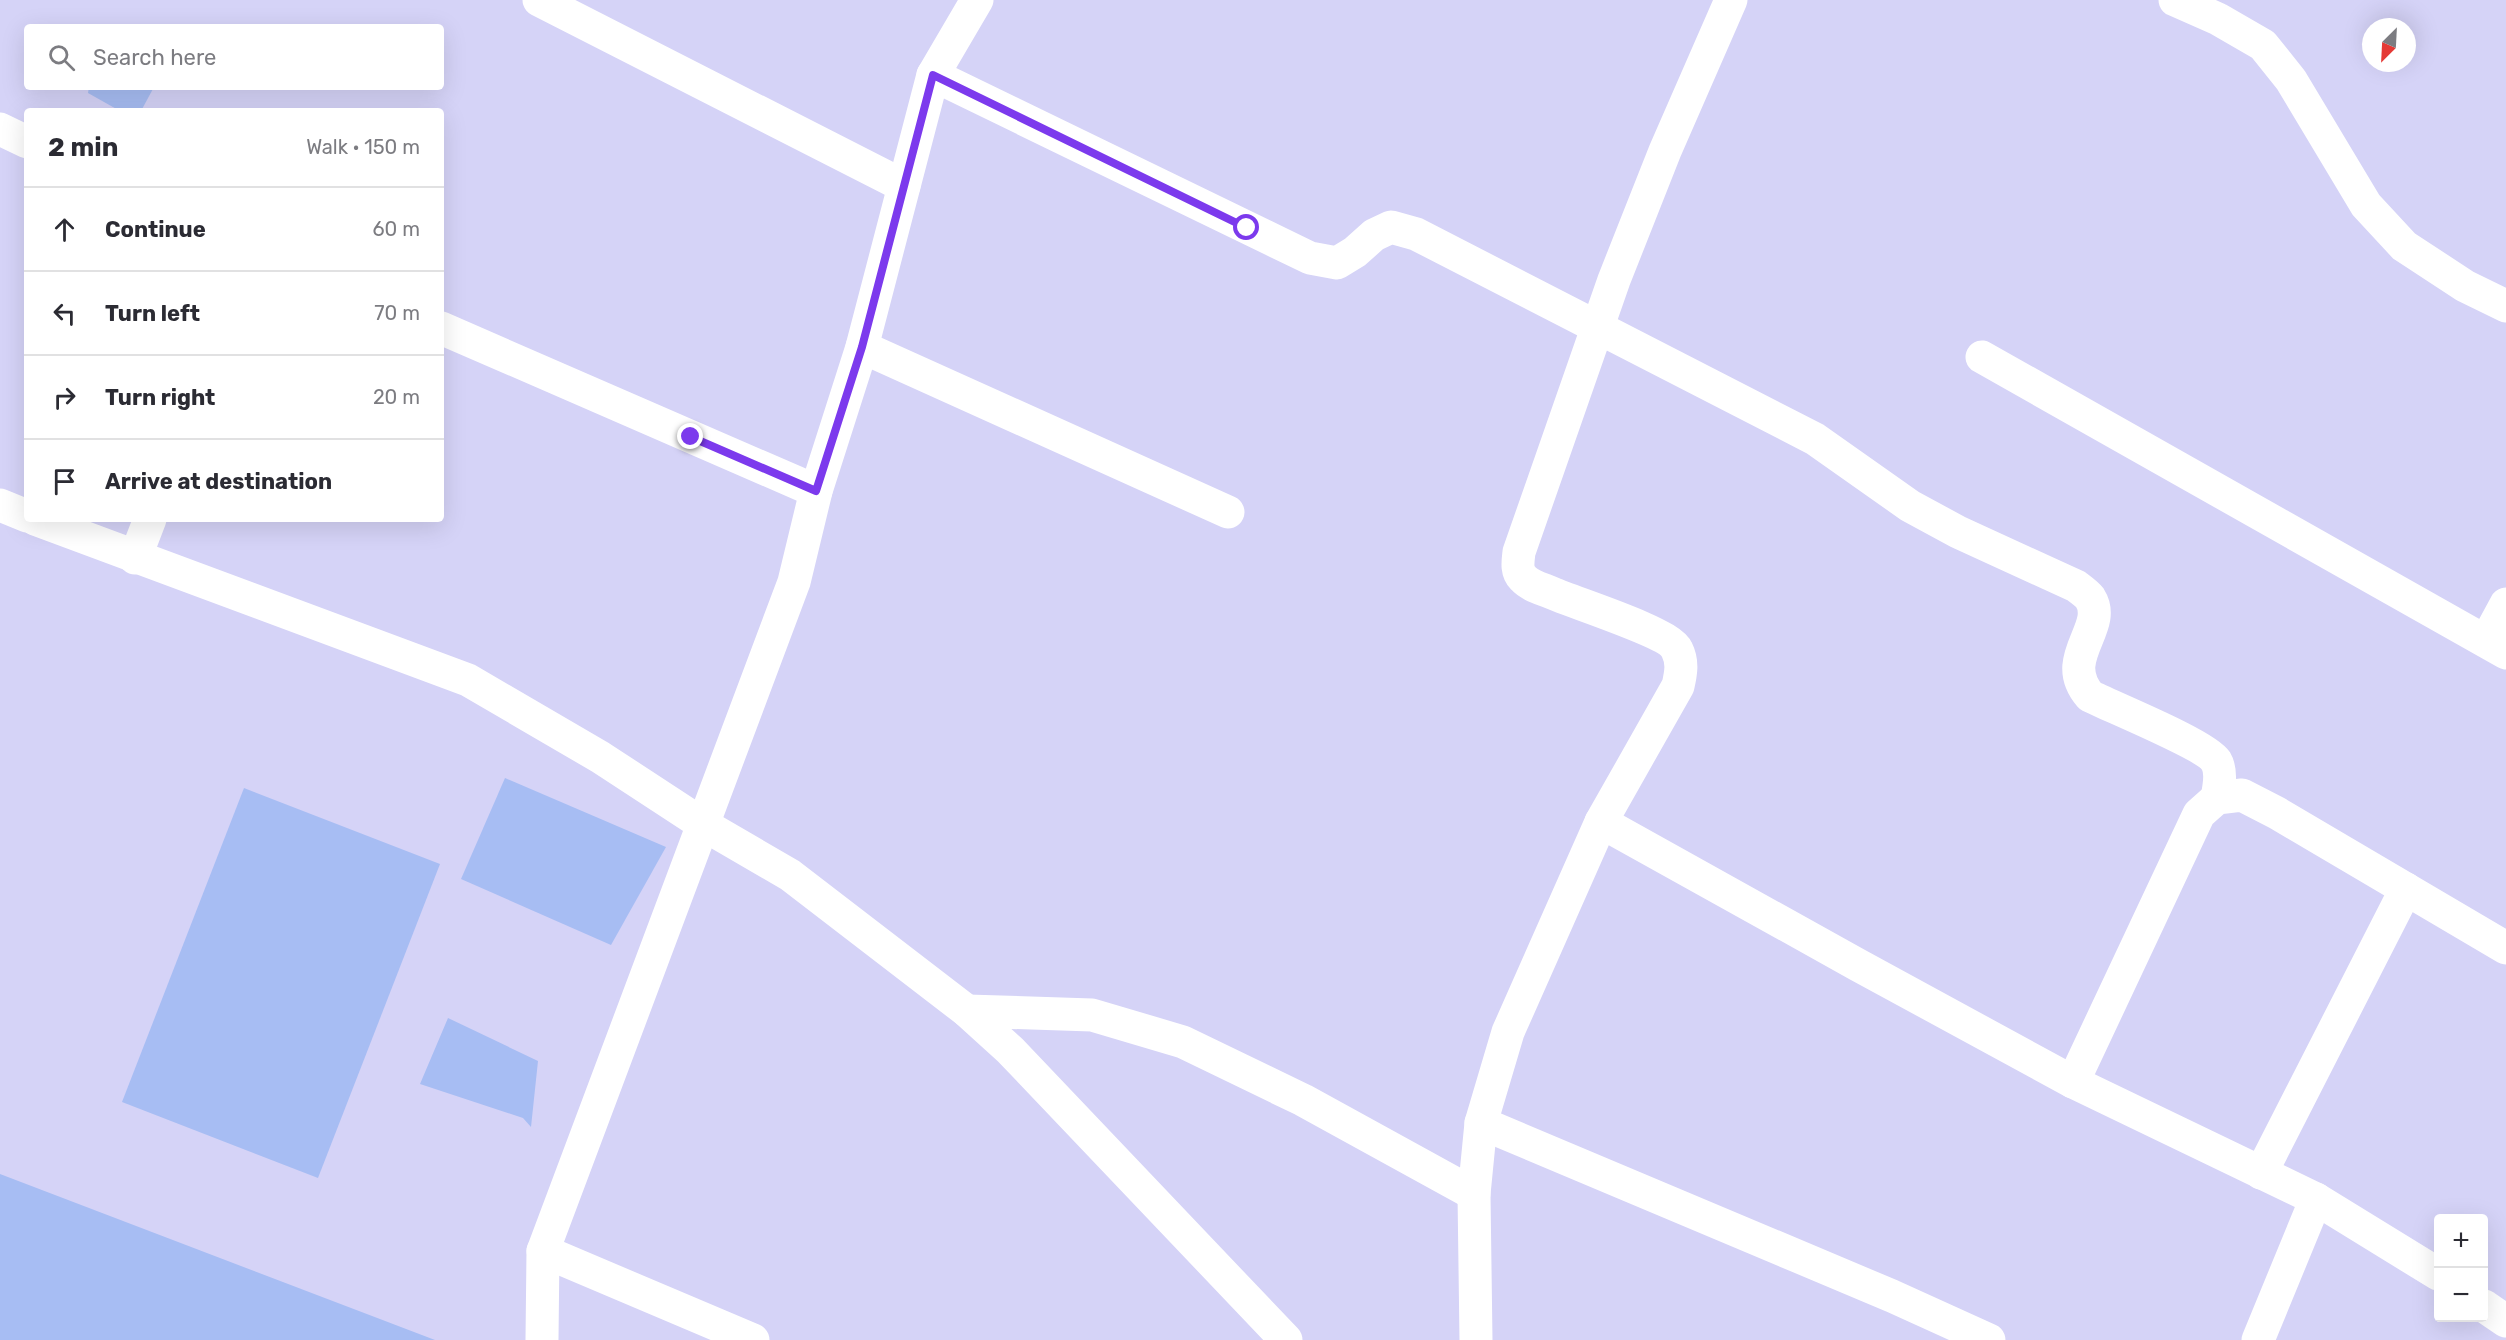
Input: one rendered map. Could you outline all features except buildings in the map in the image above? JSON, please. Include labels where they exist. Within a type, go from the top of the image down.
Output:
[{"type":"street","points":[[539,0],[904,186]]},
{"type":"street","points":[[542,1340],[543,1251],[794,582],[816,491],[862,347],[933,75],[977,0]]},
{"type":"street","points":[[1476,1340],[1474,1194],[1481,1123],[1508,1032],[1601,822],[1678,686],[1682,666],[1677,647],[1654,632],[1536,587],[1522,578],[1517,565],[1519,552],[1614,280],[1665,151],[1731,0]]},
{"type":"street","points":[[2175,0],[2218,19],[2263,45],[2291,80],[2366,205],[2404,246],[2464,285],[2506,306]]},
{"type":"street","points":[[933,75],[1310,258],[1337,263],[1355,252],[1374,235],[1391,227],[1416,234],[1815,439],[1910,506],[1958,532],[2076,586],[2090,598],[2095,615],[2077,669],[2081,686],[2090,696],[2200,748],[2216,761],[2219,780],[2217,798]]},
{"type":"street","points":[[0,129],[24,140]]},
{"type":"street","points":[[444,329],[816,491]]},
{"type":"street","points":[[862,347],[1228,512]]},
{"type":"street","points":[[1982,357],[2496,647],[2506,604]]},
{"type":"street","points":[[0,505],[24,515]]},
{"type":"street","points":[[43,522],[468,680],[600,757],[704,825],[790,875],[966,1011],[1010,1050],[1286,1340]]},
{"type":"street","points":[[135,558],[149,522]]},
{"type":"street","points":[[2073,1082],[2199,814],[2217,798],[2242,795],[2277,813],[2506,948]]},
{"type":"street","points":[[1601,822],[2073,1082],[2316,1199],[2434,1271]]},
{"type":"street","points":[[2261,1173],[2406,889]]},
{"type":"street","points":[[966,1011],[1092,1015],[1183,1042],[1303,1100],[1474,1194]]},
{"type":"street","points":[[1481,1123],[1892,1296],[1989,1340]]},
{"type":"street","points":[[2258,1340],[2316,1199]]},
{"type":"street","points":[[543,1251],[753,1340]]},
{"type":"street","points":[[2488,1309],[2506,1321]]},
{"type":"route","points":[[691,437],[816,491],[862,347],[933,75],[1247,228]]}]
